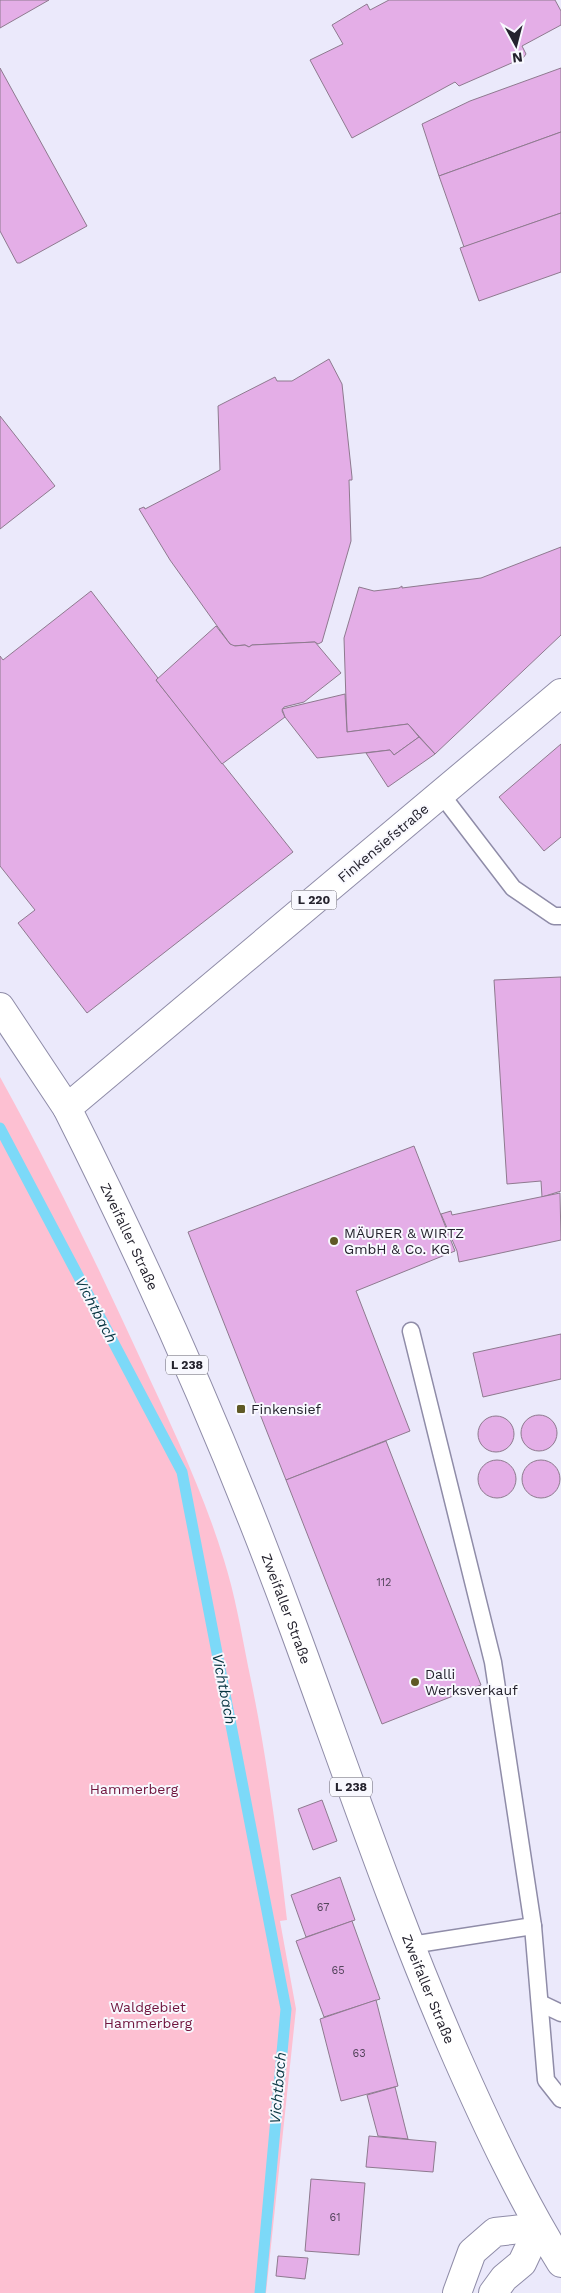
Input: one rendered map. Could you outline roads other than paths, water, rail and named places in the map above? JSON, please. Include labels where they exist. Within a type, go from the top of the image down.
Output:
[{"type":"main road","name":"Finkensiefstraße","points":[[67,1108],[561,693]]},
{"type":"main road","name":"Zweifaller Straße","points":[[0,1007],[67,1108],[122,1217],[211,1420],[294,1628],[385,1881],[410,1944],[493,2139],[539,2227]]},
{"type":"main road","name":"L 238","points":[[539,2227],[561,2263]]},
{"type":"main road","points":[[457,2293],[472,2252],[495,2232],[539,2227]]},
{"type":"main road","points":[[493,2293],[504,2278],[522,2264],[539,2227]]},
{"type":"lane","points":[[441,794],[513,888],[554,916],[561,916]]},
{"type":"lane","points":[[411,1331],[493,1662],[534,1926],[542,2004],[546,2080],[561,2099]]},
{"type":"lane","points":[[410,1944],[534,1926]]},
{"type":"lane","points":[[542,2004],[561,2013]]},
{"type":"waterway","name":"Vichtbach","points":[[0,1128],[182,1472],[286,2009],[260,2293]]},
{"type":"place","name":"MÄURER & WIRTZ GmbH & Co. KG","points":[[334,1241]]},
{"type":"place","name":"Finkensief","points":[[241,1409]]},
{"type":"place","name":"Dalli Werksverkauf","points":[[415,1682]]},
{"type":"park label","name":"Hammerberg","points":[[134,1789]]},
{"type":"park label","name":"Waldgebiet Hammerberg","points":[[148,2015]]}]
